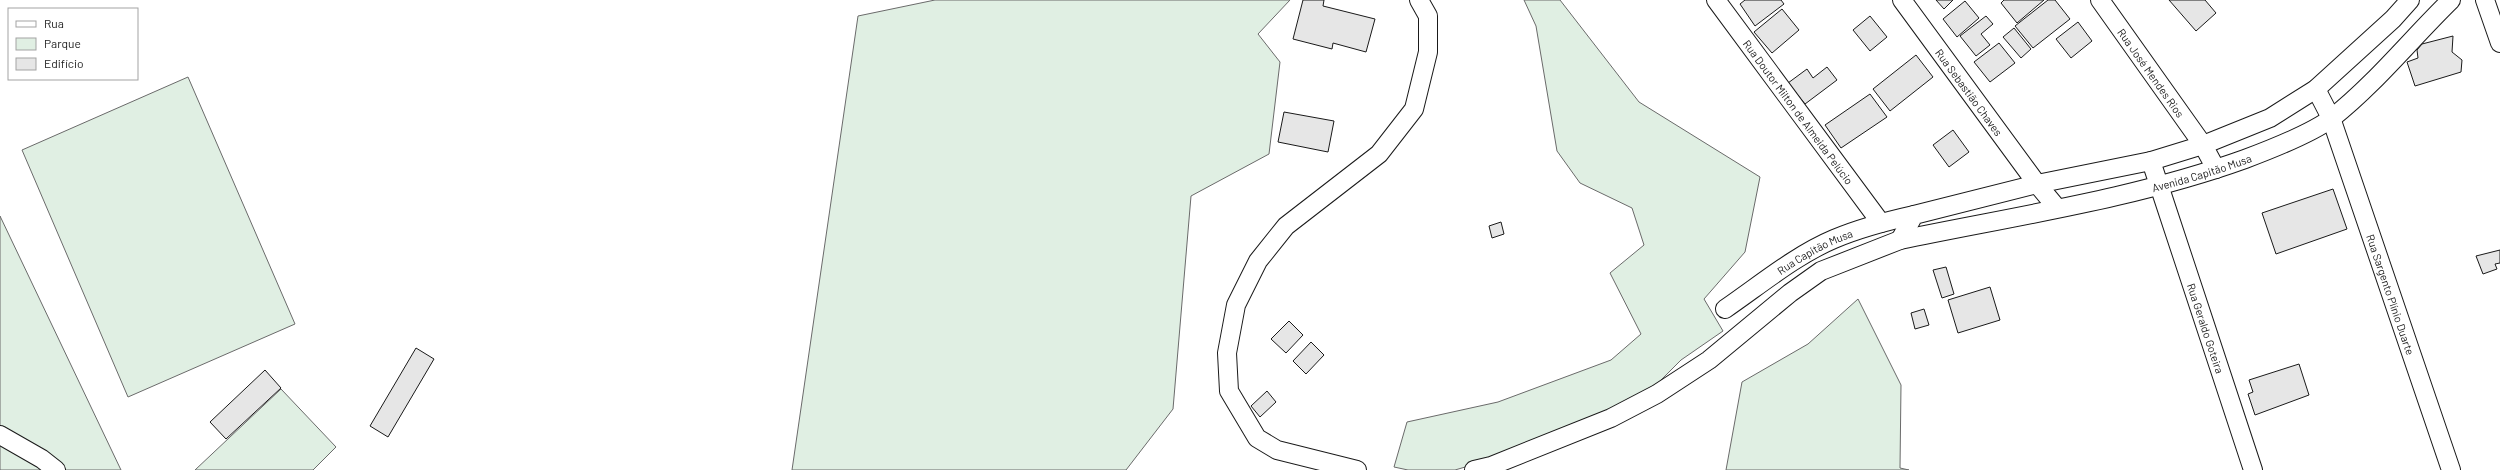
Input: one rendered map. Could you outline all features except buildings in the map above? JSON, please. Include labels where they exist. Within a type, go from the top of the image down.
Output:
[{"type":"street","points":[[1357,470],[1277,450],[1257,438],[1229,391],[1227,353],[1236,305],[1258,261],[1286,226],[1380,154],[1414,109],[1428,52],[1428,16],[1419,0]]},
{"type":"street","name":"Rua Doutor Milton de Almeida Pelúcio","points":[[1716,0],[1880,223]]},
{"type":"street","name":"Rua Sebastião Chaves","points":[[1902,0],[2037,184],[2057,208]]},
{"type":"street","points":[[1900,240],[1914,215],[2037,184],[2151,161],[2203,145],[2270,118],[2316,89],[2393,19],[2410,0]]},
{"type":"street","name":"Avenida Capitão Musa","points":[[1474,470],[1491,466],[1611,418],[1657,394],[1710,360],[1790,293],[1821,271],[1900,240],[2160,186],[2216,169],[2273,149],[2331,118],[2402,52],[2451,0]]},
{"type":"street","points":[[2485,0],[2500,43]]},
{"type":"street","name":"Rua José Mendes Rios","points":[[2103,1],[2203,145],[2216,169]]},
{"type":"street","name":"Rua Sargento Plínio Duarte","points":[[2316,89],[2331,118],[2451,470]]},
{"type":"street","name":"Rua Geraldo Goteira","points":[[2151,161],[2253,470]]},
{"type":"street","name":"Rua Capitão Musa","points":[[1725,309],[1797,261],[1833,240],[1880,223],[1914,215]]},
{"type":"street","points":[[0,435],[42,459],[56,470]]},
{"type":"green space","points":[[935,0],[1290,0],[1258,34],[1280,62],[1269,154],[1191,196],[1173,409],[1126,470],[792,470],[858,16]]},
{"type":"green space","points":[[1524,0],[1560,0],[1639,102],[1760,177],[1745,252],[1704,299],[1723,331],[1681,360],[1648,393],[1506,455],[1455,470],[1408,470],[1394,467],[1407,422],[1498,402],[1611,360],[1641,334],[1610,273],[1644,245],[1632,208],[1580,183],[1557,151],[1536,26]]},
{"type":"green space","points":[[188,77],[295,324],[128,397],[22,150]]},
{"type":"green space","points":[[0,216],[121,470],[0,470]]},
{"type":"green space","points":[[1858,299],[1901,385],[1900,468],[1909,470],[1726,470],[1742,382],[1808,344]]},
{"type":"green space","points":[[281,389],[336,447],[313,470],[195,470]]}]
